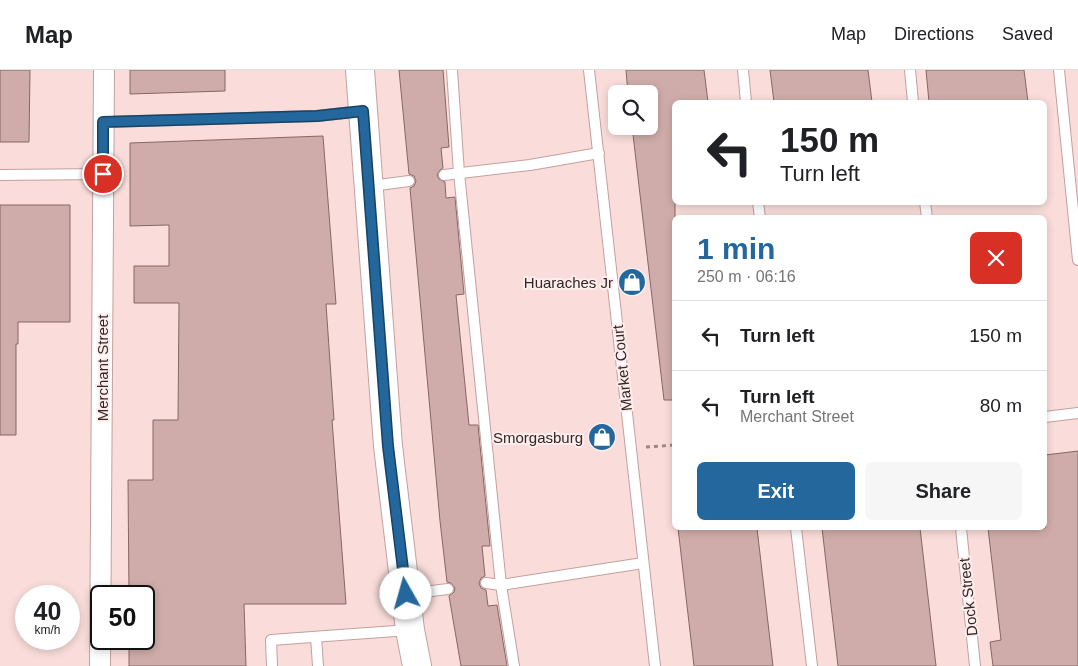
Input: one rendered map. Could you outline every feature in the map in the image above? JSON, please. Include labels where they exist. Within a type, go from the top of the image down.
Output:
[{"type":"main road","points":[[360,70],[388,446],[410,630],[417,666]]},
{"type":"main road","points":[[405,666],[410,630]]},
{"type":"street","name":"Merchant Street","points":[[100,666],[104,70]]},
{"type":"lane","points":[[452,70],[460,174],[500,585],[514,666]]},
{"type":"lane","name":"Market Court","points":[[590,70],[655,666]]},
{"type":"lane","points":[[743,70],[746,100]]},
{"type":"lane","points":[[910,70],[913,100]]},
{"type":"lane","points":[[1059,70],[1078,260]]},
{"type":"lane","points":[[103,122],[317,116],[363,111]]},
{"type":"lane","points":[[444,175],[598,153]]},
{"type":"lane","points":[[0,176],[103,174]]},
{"type":"lane","points":[[369,186],[409,181]]},
{"type":"lane","points":[[1047,417],[1078,413]]},
{"type":"lane","points":[[796,530],[812,666]]},
{"type":"lane","name":"Dock Street","points":[[961,530],[975,666]]},
{"type":"lane","points":[[486,583],[500,585],[643,563]]},
{"type":"lane","points":[[406,594],[448,589]]},
{"type":"lane","points":[[272,666],[271,640],[410,630]]},
{"type":"lane","points":[[316,637],[318,666]]},
{"type":"path","points":[[631,449],[672,445]]},
{"type":"building","points":[[0,70],[30,70],[29,142],[0,142]]},
{"type":"building","points":[[130,70],[225,70],[225,91],[130,94]]},
{"type":"building","points":[[399,70],[443,70],[449,147],[441,148],[443,168],[437,175],[439,179],[445,182],[446,198],[455,197],[464,294],[456,295],[469,425],[478,425],[490,546],[482,546],[485,576],[481,578],[479,583],[481,588],[486,590],[488,606],[497,605],[507,666],[461,666],[449,596],[454,592],[455,588],[451,583],[447,582],[440,521],[410,188],[414,186],[416,181],[414,176],[409,174]]},
{"type":"building","points":[[626,70],[704,70],[708,100],[672,100],[672,205],[675,205],[675,215],[672,215],[672,400],[664,400],[633,135],[658,135],[658,85],[627,85]]},
{"type":"building","points":[[770,70],[868,70],[872,100],[774,100]]},
{"type":"building","points":[[926,70],[1024,70],[1028,100],[929,100]]},
{"type":"building","points":[[323,136],[336,304],[326,304],[334,420],[332,420],[346,604],[244,604],[246,666],[129,666],[129,650],[155,650],[155,585],[129,585],[128,480],[153,480],[153,420],[178,420],[179,303],[134,303],[134,266],[169,266],[169,225],[130,226],[130,143]]},
{"type":"building","points":[[0,205],[70,205],[70,322],[18,322],[18,344],[16,344],[16,435],[0,435]]},
{"type":"building","points":[[1078,451],[1078,666],[993,666],[990,642],[1001,640],[988,530],[1047,530],[1047,455]]},
{"type":"building","points":[[678,530],[757,530],[773,666],[694,666]]},
{"type":"building","points":[[822,530],[920,530],[936,666],[838,666]]},
{"type":"place","name":"Huaraches Jr","points":[[632,282]]},
{"type":"place","name":"Smorgasburg","points":[[602,437]]},
{"type":"route","points":[[103,174],[103,122],[317,116],[363,111],[388,446],[406,594]]}]
